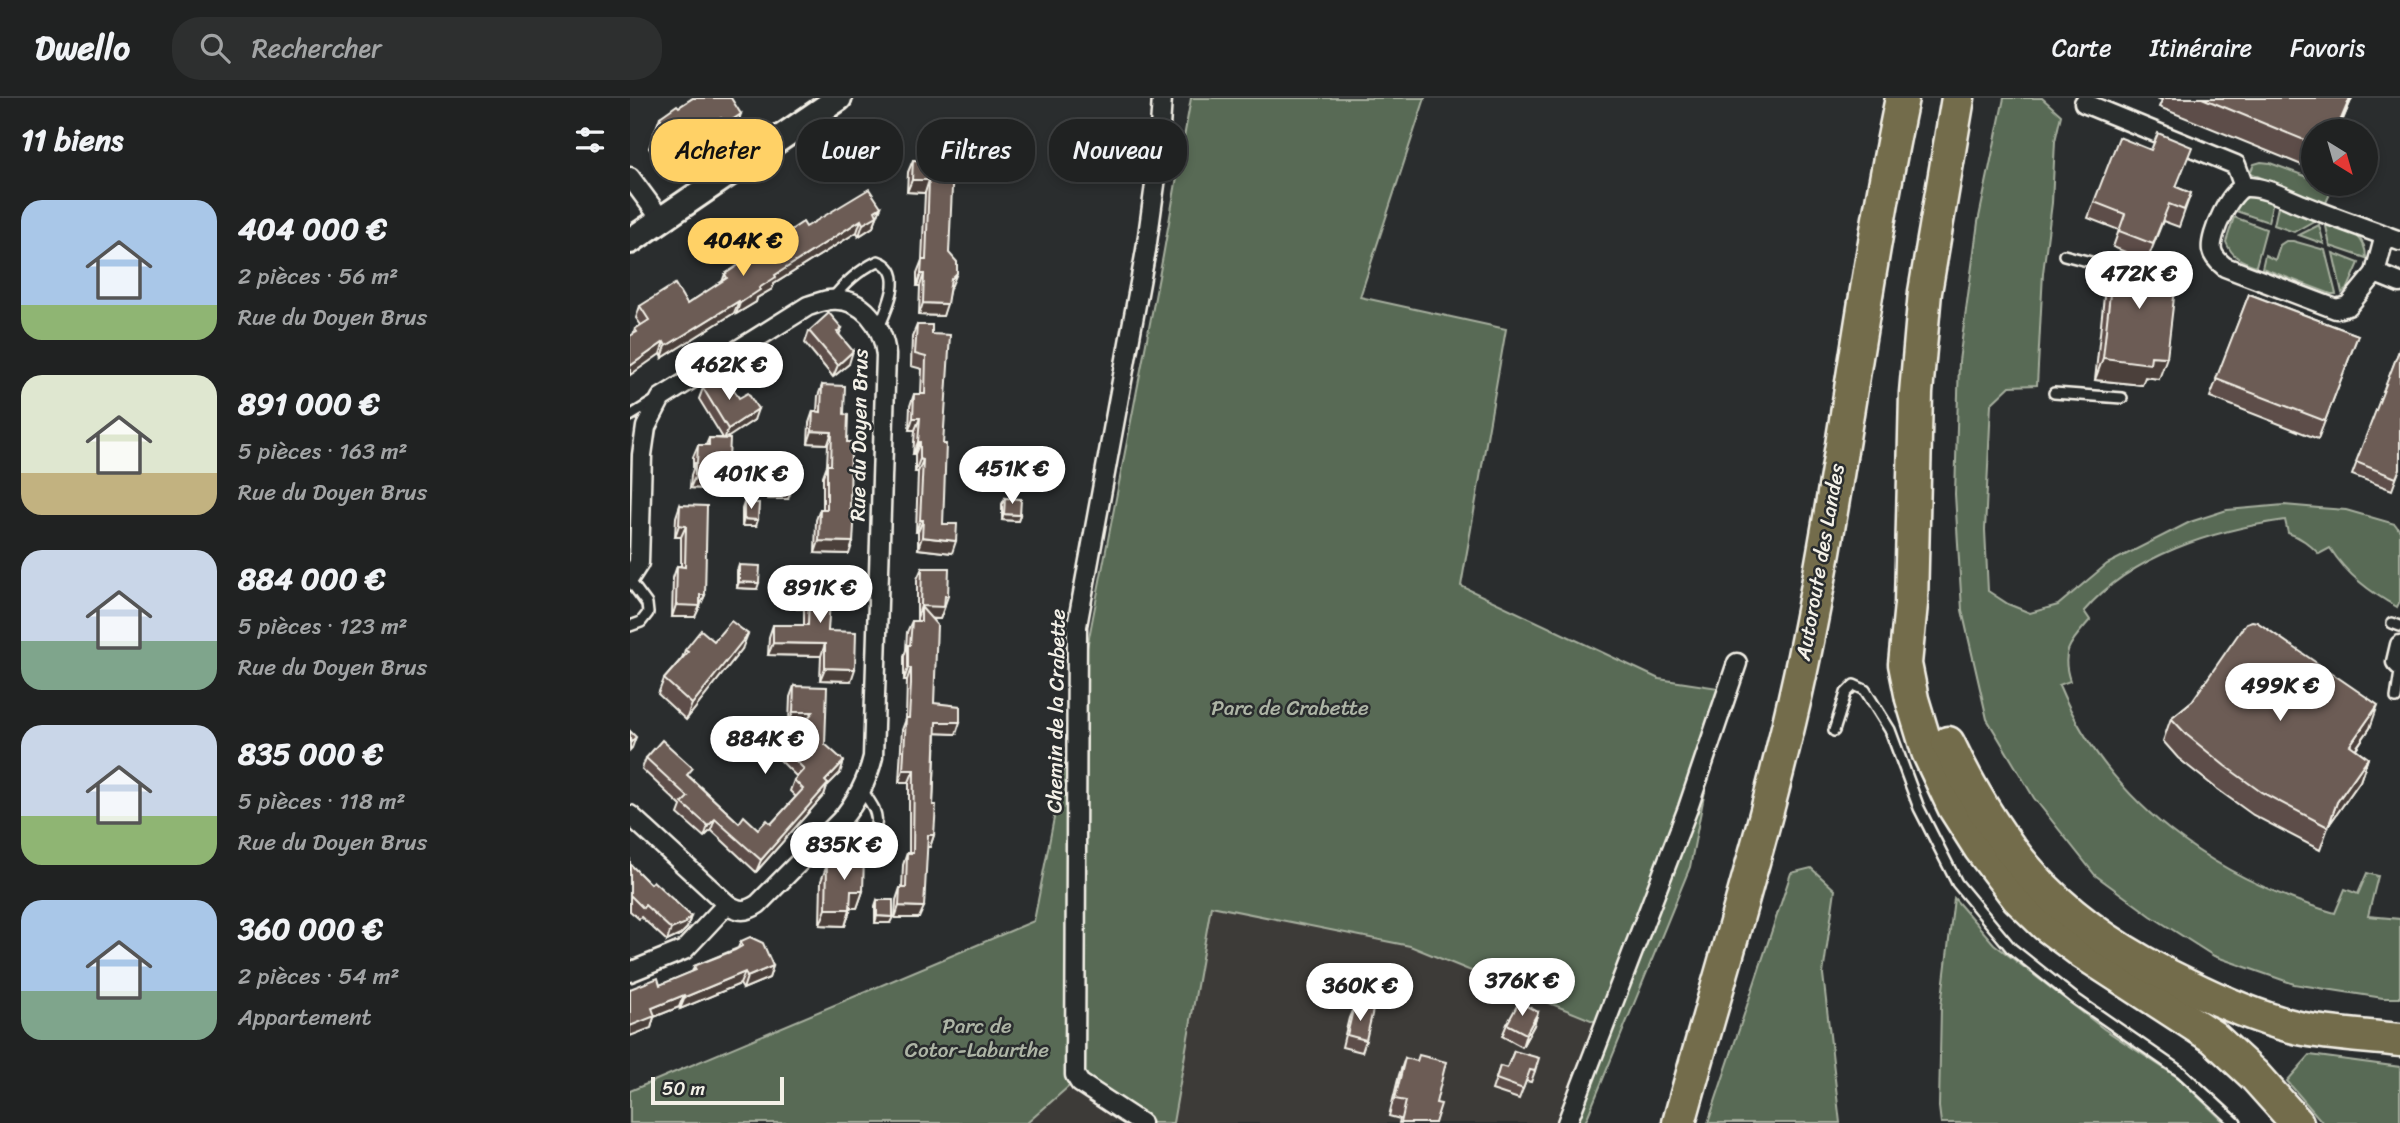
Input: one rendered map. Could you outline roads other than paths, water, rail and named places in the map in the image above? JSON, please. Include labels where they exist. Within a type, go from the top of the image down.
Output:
[{"type":"highway","name":"Autoroute des Landes","points":[[1708,1018],[1765,821],[1800,674],[1825,543],[1882,194],[1902,98]]},
{"type":"highway","points":[[1958,98],[1924,305],[1916,393],[1910,604],[1905,664],[1928,752],[1954,807],[1980,848],[2018,898],[2046,926],[2127,983],[2213,1037],[2254,1075],[2297,1123]]},
{"type":"highway","points":[[1910,604],[1939,717],[1947,742],[1966,781],[1992,826],[2056,903],[2094,934],[2143,965],[2225,1003],[2300,1028],[2400,1040]]},
{"type":"highway","points":[[1664,1123],[1708,1018]]},
{"type":"highway","points":[[1679,1123],[1708,1018]]},
{"type":"street","points":[[810,119],[839,98]]},
{"type":"street","points":[[815,119],[857,98]]},
{"type":"street","name":"Chemin de la Crabette","points":[[1141,1123],[1076,1080],[1077,626],[1146,250],[1157,170],[1162,98]]},
{"type":"street","points":[[2085,101],[2236,165],[2244,187]]},
{"type":"street","points":[[630,241],[797,128]]},
{"type":"street","points":[[630,177],[662,219]]},
{"type":"street","points":[[2244,187],[2254,188],[2393,238],[2375,274],[2348,306],[2336,309],[2225,267],[2212,250],[2213,239],[2234,191],[2244,187]]},
{"type":"street","points":[[2375,274],[2400,283]]},
{"type":"street","points":[[630,579],[639,563],[642,455],[646,427],[661,398],[808,306],[831,300]]},
{"type":"street","name":"Rue du Doyen Brus","points":[[630,972],[684,950],[733,907],[748,911],[758,904],[852,807],[870,770],[886,355],[884,338],[879,328],[862,310],[851,304],[831,300]]},
{"type":"street","points":[[2400,645],[2396,662],[2400,666]]},
{"type":"street","points":[[1567,1123],[1688,808],[1737,663]]},
{"type":"street","points":[[630,815],[733,907]]},
{"type":"lane","points":[[2064,255],[2114,268]]},
{"type":"lane","points":[[831,300],[850,277],[878,261],[887,264],[892,269],[893,284],[879,328]]},
{"type":"lane","points":[[2054,393],[2122,398]]},
{"type":"lane","points":[[630,416],[661,398]]},
{"type":"lane","points":[[630,579],[647,604],[648,613],[641,622],[630,626]]},
{"type":"lane","points":[[2396,698],[2400,673]]},
{"type":"lane","points":[[1834,731],[1846,692],[1854,685],[1865,690],[1890,730],[1919,808],[1957,883],[2011,948],[2074,998],[2180,1072],[2236,1123]]},
{"type":"lane","points":[[835,826],[849,833],[863,835],[870,832],[875,824],[874,810],[862,790]]},
{"type":"park label","name":"Parc de Crabette","points":[[1290,708]]},
{"type":"park label","name":"Parc de Cotor-Laburthe","points":[[977,1038]]}]
